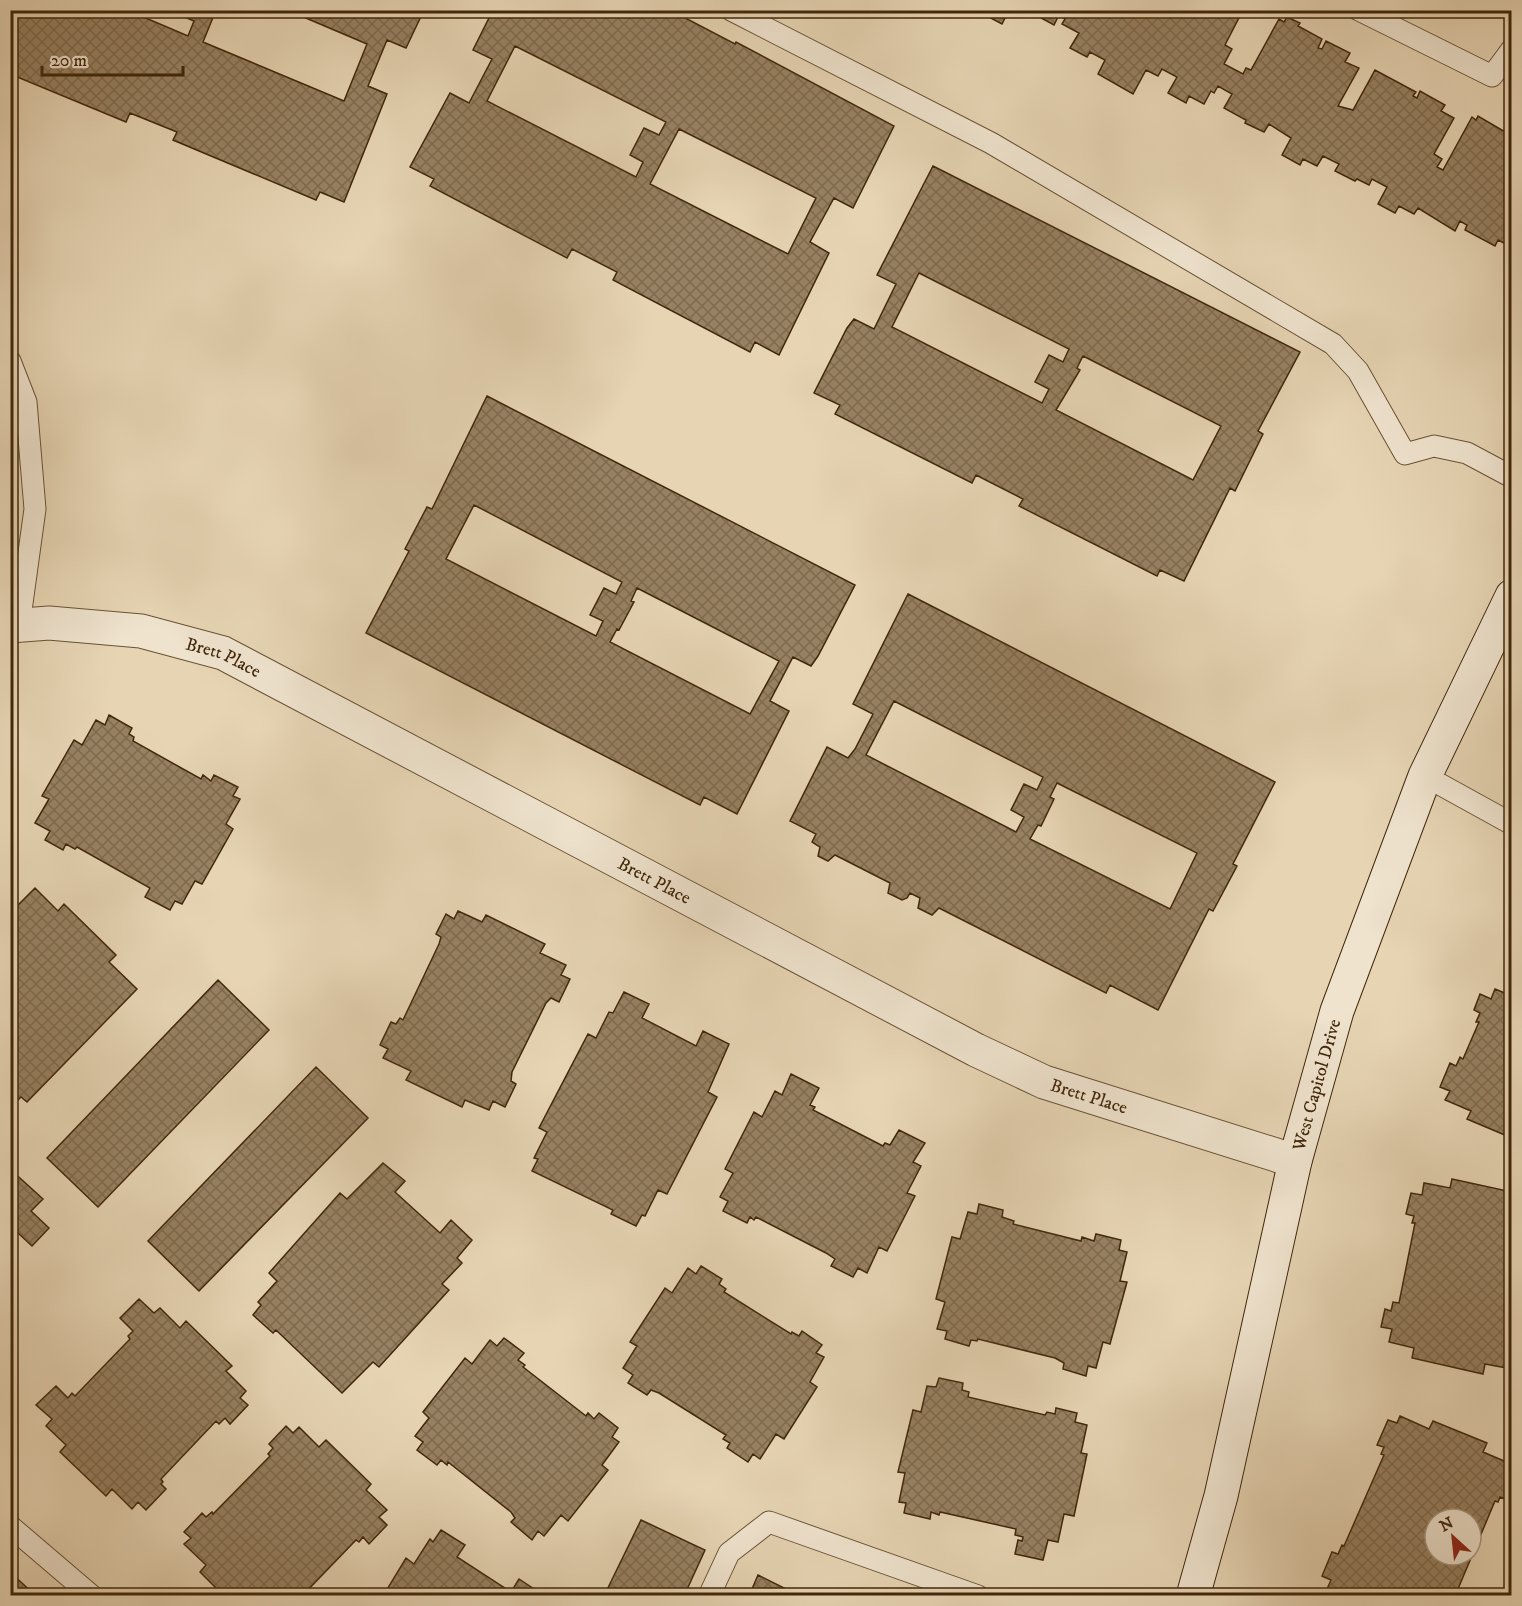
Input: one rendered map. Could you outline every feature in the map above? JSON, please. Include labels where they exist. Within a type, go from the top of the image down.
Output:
[{"type":"street","name":"West Capitol Drive","points":[[1193,1596],[1221,1496],[1295,1161],[1337,1011],[1425,776],[1512,596]]},
{"type":"street","name":"Brett Place","points":[[15,625],[49,623],[141,631],[223,653],[395,742],[902,1013],[1044,1082],[1295,1161]]},
{"type":"lane","points":[[731,10],[991,142],[1333,344],[1358,371],[1405,454],[1434,446],[1467,453],[1512,477]]},
{"type":"lane","points":[[1359,10],[1492,76],[1512,49]]},
{"type":"lane","points":[[10,361],[26,402],[35,509],[15,625]]},
{"type":"lane","points":[[1425,776],[1512,824]]},
{"type":"lane","points":[[708,1596],[729,1553],[769,1522],[978,1596]]},
{"type":"lane","points":[[10,1526],[92,1596]]},
{"type":"building","points":[[10,10],[127,10],[188,36],[194,21],[180,15],[182,10],[216,10],[203,42],[344,101],[367,44],[287,10],[424,10],[406,48],[387,40],[368,86],[387,94],[344,202],[320,192],[316,200],[173,140],[177,132],[130,113],[126,122],[10,74]]},
{"type":"building","points":[[493,10],[670,10],[735,44],[736,42],[894,126],[853,208],[834,198],[810,242],[829,253],[779,355],[755,342],[750,352],[613,280],[617,272],[572,249],[567,258],[430,186],[434,179],[410,167],[450,93],[469,103],[492,59],[473,50]],"holes":[[[515,46],[666,122],[659,135],[644,128],[630,155],[643,162],[636,177],[487,101]],[[679,129],[816,198],[788,254],[650,184]]]},
{"type":"building","points":[[985,10],[1009,10],[1002,24],[983,14]]},
{"type":"building","points":[[1035,10],[1243,10],[1225,45],[1232,49],[1224,64],[1243,74],[1246,68],[1251,70],[1279,19],[1284,22],[1287,17],[1300,23],[1298,26],[1322,39],[1318,48],[1322,49],[1326,41],[1350,53],[1345,62],[1359,68],[1338,106],[1353,110],[1375,70],[1416,92],[1413,96],[1417,98],[1420,91],[1445,105],[1441,111],[1454,118],[1434,154],[1442,159],[1437,167],[1443,170],[1472,117],[1476,120],[1478,116],[1512,136],[1512,247],[1498,240],[1495,246],[1465,230],[1467,225],[1460,221],[1455,231],[1418,208],[1414,214],[1399,206],[1395,213],[1378,204],[1387,187],[1372,179],[1369,185],[1357,179],[1355,181],[1335,171],[1339,164],[1323,156],[1317,166],[1303,159],[1300,165],[1282,155],[1291,138],[1269,124],[1264,132],[1245,123],[1246,120],[1224,108],[1232,94],[1218,86],[1214,93],[1211,91],[1204,104],[1189,96],[1186,103],[1168,93],[1177,77],[1162,69],[1158,76],[1146,70],[1133,94],[1098,74],[1105,60],[1090,52],[1087,57],[1070,48],[1079,33],[1062,24],[1065,19],[1059,15],[1054,25],[1034,14]]},
{"type":"building","points":[[933,166],[1300,352],[1258,431],[1263,434],[1235,491],[1230,488],[1184,581],[1160,570],[1157,576],[1019,506],[1023,499],[976,475],[972,483],[835,414],[840,405],[814,393],[847,328],[854,319],[874,329],[896,284],[877,275]],"holes":[[[919,273],[1069,349],[1063,362],[1049,355],[1035,382],[1049,389],[1042,403],[892,327]],[[1083,356],[1221,426],[1193,480],[1056,410],[1080,370],[1077,368]]]},
{"type":"building","points":[[487,396],[855,585],[811,666],[793,657],[770,701],[789,711],[737,814],[704,797],[700,805],[366,633],[409,551],[405,549],[427,507],[432,509]],"holes":[[[474,505],[622,582],[616,594],[604,588],[590,615],[603,621],[596,636],[446,559]],[[637,588],[779,661],[750,714],[610,642],[634,602],[631,601]]]},
{"type":"building","points":[[908,594],[1275,782],[1233,864],[1237,866],[1213,911],[1209,909],[1158,1010],[1110,985],[1106,993],[939,908],[932,915],[918,908],[920,898],[910,893],[902,900],[888,893],[890,883],[835,855],[828,861],[818,856],[820,847],[812,842],[816,834],[790,821],[827,747],[848,758],[855,749],[873,714],[853,704]],"holes":[[[894,701],[1043,777],[1037,790],[1024,784],[1011,810],[1024,817],[1016,832],[866,755]],[[1057,783],[1197,853],[1170,909],[1030,839],[1038,825],[1041,826],[1054,799],[1050,797]]]},
{"type":"building","points":[[109,715],[132,728],[129,734],[134,737],[133,741],[201,779],[203,775],[211,781],[214,775],[238,787],[233,796],[240,799],[226,824],[233,829],[202,884],[195,881],[182,904],[175,901],[170,910],[145,897],[150,888],[77,847],[75,849],[66,844],[63,850],[45,840],[50,831],[35,823],[49,799],[42,796],[74,740],[82,745],[96,720],[105,725]]},
{"type":"building","points":[[35,888],[58,911],[64,904],[116,955],[109,962],[137,989],[27,1102],[21,1097],[17,1101],[14,1098],[10,1102],[10,913]]},
{"type":"building","points":[[458,911],[482,922],[486,915],[545,944],[540,953],[566,965],[561,975],[570,979],[559,1002],[551,998],[546,1003],[512,1072],[511,1081],[516,1084],[505,1107],[493,1101],[489,1110],[465,1100],[462,1107],[406,1080],[411,1071],[383,1058],[388,1049],[380,1045],[391,1022],[396,1024],[400,1018],[403,1020],[439,944],[441,937],[436,934],[446,914],[454,919]]},
{"type":"building","points":[[218,980],[269,1030],[98,1207],[47,1158]]},
{"type":"building","points":[[1495,989],[1512,996],[1512,1138],[1467,1119],[1471,1111],[1445,1100],[1450,1091],[1440,1087],[1450,1063],[1456,1066],[1460,1057],[1463,1059],[1479,1022],[1476,1022],[1480,1013],[1474,1010],[1480,994],[1491,999]]},
{"type":"building","points":[[624,992],[649,1004],[642,1018],[696,1046],[703,1031],[729,1044],[708,1092],[717,1097],[667,1194],[658,1190],[645,1216],[642,1215],[636,1226],[611,1214],[613,1210],[532,1171],[538,1159],[534,1158],[547,1132],[539,1128],[588,1034],[596,1038],[609,1012],[613,1013]]},
{"type":"building","points":[[316,1067],[368,1118],[199,1291],[148,1241]]},
{"type":"building","points":[[791,1074],[819,1088],[810,1105],[815,1107],[813,1110],[883,1146],[885,1143],[890,1145],[899,1130],[925,1143],[913,1162],[921,1166],[907,1193],[915,1196],[887,1251],[879,1247],[867,1273],[858,1268],[853,1277],[831,1266],[835,1259],[826,1253],[756,1217],[754,1220],[750,1217],[747,1223],[723,1211],[728,1201],[720,1197],[733,1173],[725,1169],[754,1112],[762,1117],[775,1091],[782,1095]]},
{"type":"building","points":[[383,1163],[405,1181],[395,1192],[440,1233],[451,1220],[472,1240],[457,1258],[462,1263],[442,1284],[449,1290],[379,1367],[373,1362],[342,1393],[276,1330],[273,1333],[253,1315],[261,1305],[258,1302],[277,1281],[269,1273],[340,1193],[347,1199]]},
{"type":"building","points":[[10,1169],[43,1199],[31,1211],[49,1228],[32,1246],[18,1233],[10,1240]]},
{"type":"building","points":[[1452,1179],[1512,1192],[1512,1356],[1509,1356],[1506,1368],[1485,1364],[1483,1374],[1412,1358],[1414,1348],[1389,1342],[1392,1329],[1381,1327],[1385,1309],[1391,1311],[1393,1302],[1399,1303],[1415,1223],[1412,1223],[1414,1216],[1406,1214],[1411,1193],[1422,1195],[1424,1183],[1450,1188]]},
{"type":"building","points":[[979,1204],[1003,1210],[1002,1217],[1014,1221],[1013,1224],[1081,1241],[1082,1237],[1094,1241],[1096,1234],[1121,1240],[1119,1250],[1127,1252],[1120,1281],[1127,1282],[1110,1344],[1103,1342],[1096,1368],[1088,1366],[1086,1376],[1063,1369],[1064,1363],[1055,1358],[978,1339],[977,1341],[971,1340],[969,1346],[945,1339],[947,1331],[937,1329],[945,1302],[936,1299],[952,1237],[960,1239],[968,1212],[977,1214]]},
{"type":"building","points":[[701,1266],[722,1279],[719,1284],[726,1289],[724,1292],[791,1334],[792,1332],[799,1336],[802,1331],[822,1345],[816,1353],[824,1357],[810,1382],[817,1387],[784,1439],[776,1434],[760,1459],[753,1454],[748,1462],[727,1448],[730,1443],[723,1439],[726,1435],[659,1393],[651,1390],[647,1395],[628,1383],[633,1375],[623,1368],[637,1346],[630,1342],[665,1288],[672,1293],[688,1268],[696,1274]]},
{"type":"building","points":[[139,1299],[154,1313],[160,1308],[180,1328],[186,1321],[232,1366],[226,1371],[246,1391],[240,1398],[248,1405],[230,1424],[225,1418],[219,1424],[216,1421],[161,1479],[163,1482],[161,1484],[166,1489],[146,1510],[138,1502],[132,1509],[112,1489],[106,1496],[60,1452],[66,1445],[46,1426],[52,1419],[36,1405],[56,1386],[68,1398],[72,1393],[75,1396],[130,1339],[128,1336],[133,1331],[120,1318]]},
{"type":"building","points":[[504,1338],[524,1353],[518,1360],[525,1365],[523,1367],[586,1416],[588,1413],[594,1419],[599,1413],[618,1428],[612,1437],[619,1442],[602,1465],[608,1470],[568,1521],[561,1515],[544,1536],[538,1531],[532,1540],[511,1522],[515,1518],[511,1512],[448,1462],[447,1465],[441,1460],[437,1465],[417,1450],[423,1442],[415,1436],[429,1418],[423,1412],[465,1358],[472,1364],[490,1340],[497,1346]]},
{"type":"building","points":[[939,1378],[963,1383],[962,1390],[969,1392],[968,1397],[1045,1415],[1047,1412],[1055,1414],[1056,1408],[1077,1413],[1075,1422],[1087,1425],[1081,1453],[1087,1454],[1074,1516],[1064,1514],[1058,1542],[1048,1540],[1043,1560],[1015,1554],[1018,1540],[1022,1541],[1023,1537],[1015,1535],[1016,1529],[940,1512],[939,1515],[931,1512],[930,1519],[904,1513],[906,1503],[899,1502],[905,1473],[898,1472],[913,1410],[921,1412],[927,1386],[936,1387]]},
{"type":"building","points":[[1400,1416],[1429,1429],[1433,1421],[1487,1443],[1483,1452],[1511,1464],[1508,1471],[1512,1473],[1512,1488],[1507,1500],[1500,1497],[1498,1502],[1495,1501],[1483,1530],[1483,1507],[1423,1507],[1423,1567],[1467,1567],[1455,1596],[1343,1596],[1327,1589],[1331,1580],[1322,1576],[1332,1552],[1338,1554],[1342,1545],[1344,1546],[1384,1455],[1381,1454],[1384,1447],[1377,1445],[1388,1420],[1397,1423]]},
{"type":"building","points":[[286,1426],[293,1433],[299,1427],[319,1447],[326,1440],[371,1484],[366,1490],[387,1510],[379,1517],[387,1525],[369,1544],[363,1537],[359,1542],[356,1540],[302,1596],[224,1596],[200,1572],[206,1565],[184,1544],[191,1538],[184,1532],[202,1513],[206,1517],[212,1512],[213,1514],[270,1456],[268,1454],[273,1448],[269,1444]]},
{"type":"building","points":[[641,1520],[705,1550],[684,1596],[604,1596]]},
{"type":"building","points":[[441,1530],[465,1545],[457,1557],[511,1592],[519,1579],[540,1593],[538,1596],[383,1596],[406,1558],[414,1564],[430,1539],[433,1542]]},
{"type":"building","points":[[10,1572],[36,1596],[10,1596]]},
{"type":"building","points":[[758,1575],[800,1596],[749,1596]]}]
